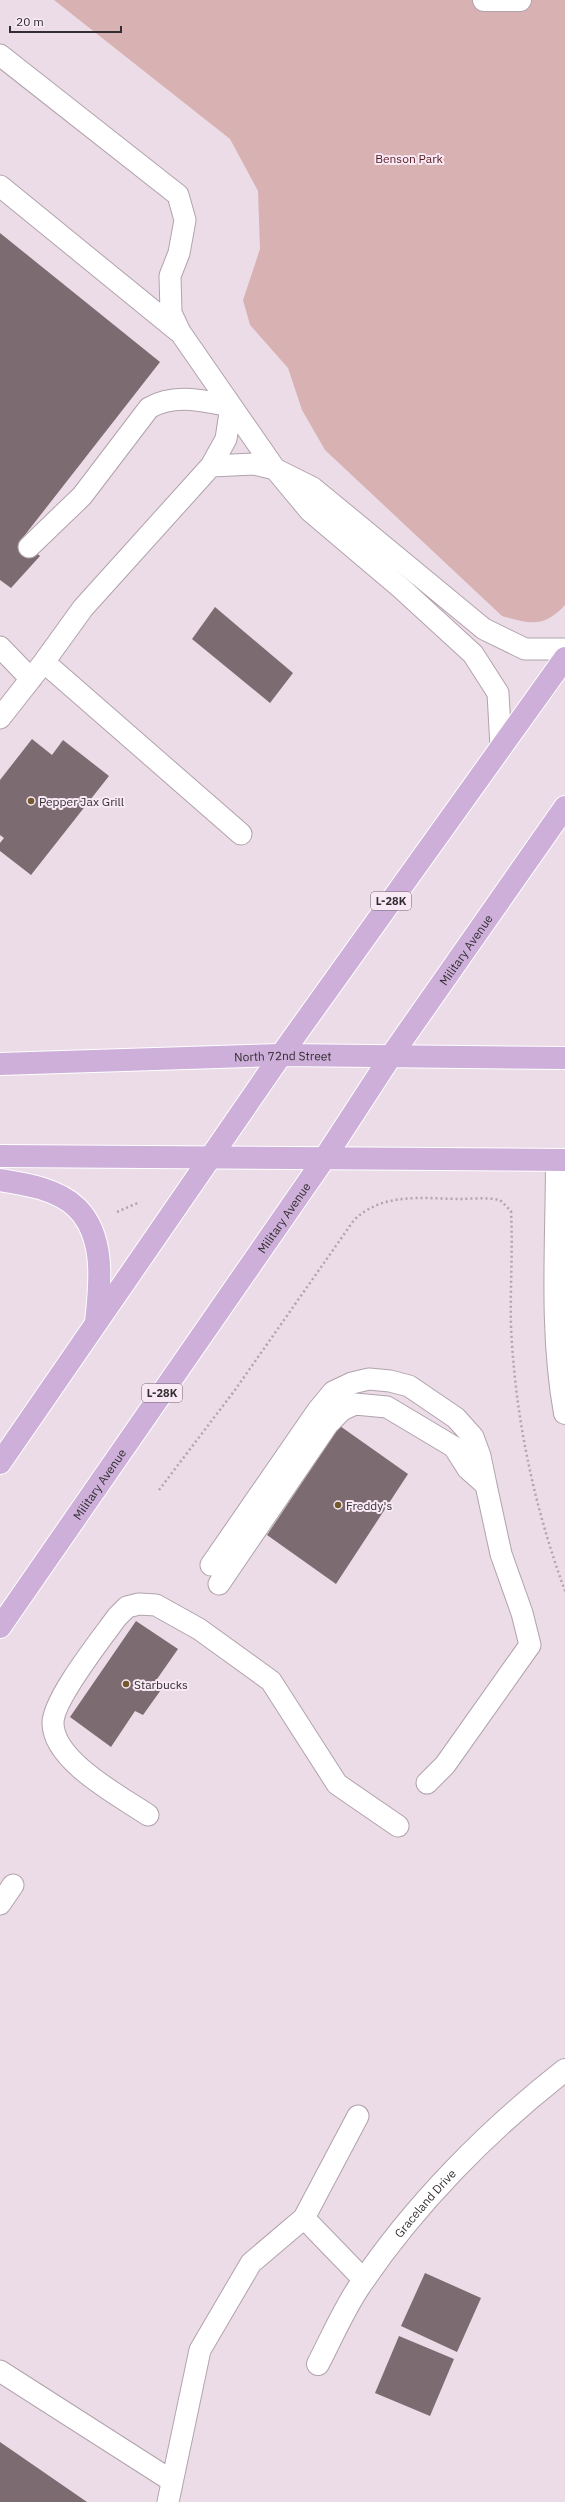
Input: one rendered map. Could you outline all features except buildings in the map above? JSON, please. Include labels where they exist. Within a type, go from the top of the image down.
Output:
[{"type":"main road","name":"L-28K","points":[[0,1463],[212,1158],[281,1055],[565,658]]},
{"type":"main road","name":"Military Avenue","points":[[0,1628],[324,1159],[391,1056],[565,807]]},
{"type":"main road","name":"North 72nd Street","points":[[0,1064],[281,1055],[565,1058]]},
{"type":"main road","points":[[0,1156],[561,1160]]},
{"type":"main road","points":[[0,1180],[31,1186],[56,1194],[77,1208],[89,1226],[98,1253],[100,1282],[96,1325]]},
{"type":"street","points":[[484,0],[520,0]]},
{"type":"street","points":[[561,1160],[561,1279],[556,1332],[559,1382],[565,1413]]},
{"type":"street","name":"Graceland Drive","points":[[318,2364],[364,2280],[392,2242],[459,2165],[518,2107],[565,2070]]},
{"type":"lane","points":[[0,55],[178,195],[185,220],[180,253],[170,276],[171,312],[180,332],[275,469],[310,511],[401,588],[473,654],[498,692],[502,747]]},
{"type":"lane","points":[[0,186],[180,332]]},
{"type":"lane","points":[[29,546],[82,496],[149,408],[162,401],[186,398],[231,406]]},
{"type":"lane","points":[[0,718],[44,662],[83,608],[212,466],[226,440],[231,406]]},
{"type":"lane","points":[[212,466],[254,464],[275,469],[313,488],[484,630],[526,649],[565,649]]},
{"type":"lane","points":[[0,647],[31,679]]},
{"type":"lane","points":[[44,662],[241,834]]},
{"type":"lane","points":[[211,1565],[332,1392],[352,1383],[369,1379],[390,1381],[409,1386],[456,1418],[473,1437],[480,1456],[501,1554],[522,1613],[530,1645],[445,1765],[427,1783]]},
{"type":"lane","points":[[219,1584],[328,1424],[342,1410],[355,1404],[387,1407],[413,1421],[454,1447],[468,1469],[486,1485]]},
{"type":"lane","points":[[148,1815],[88,1774],[73,1761],[57,1737],[53,1722],[59,1701],[117,1617],[127,1607],[139,1604],[156,1605],[199,1629],[271,1681],[337,1784],[398,1826]]},
{"type":"lane","points":[[0,1904],[13,1885]]},
{"type":"lane","points":[[168,2502],[200,2350],[251,2262],[304,2218],[358,2116]]},
{"type":"lane","points":[[304,2218],[364,2280]]},
{"type":"lane","points":[[0,2370],[172,2481]]},
{"type":"path","points":[[159,1490],[235,1390],[354,1220],[362,1212],[374,1205],[391,1200],[410,1198],[500,1200],[511,1211],[511,1326],[516,1387],[524,1444],[542,1520],[565,1591]]},
{"type":"path","points":[[114,1213],[142,1202]]},
{"type":"green space","name":"Benson Park","points":[[54,0],[565,0],[565,605],[550,618],[543,621],[529,622],[502,616],[325,450],[302,410],[288,368],[250,325],[243,300],[260,249],[258,191],[230,139]]},
{"type":"place","name":"Pepper Jax Grill","points":[[31,801]]},
{"type":"place","name":"Freddy's","points":[[338,1505]]},
{"type":"place","name":"Starbucks","points":[[126,1684]]}]
